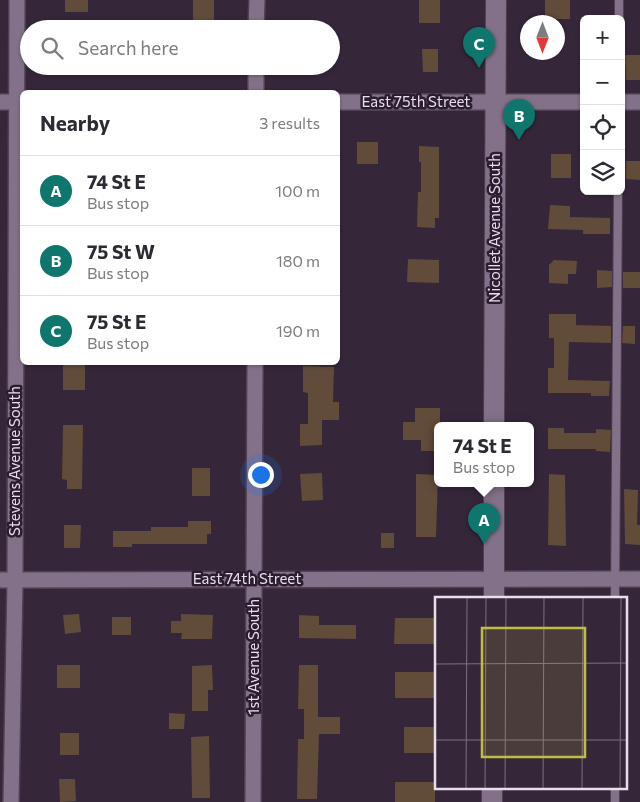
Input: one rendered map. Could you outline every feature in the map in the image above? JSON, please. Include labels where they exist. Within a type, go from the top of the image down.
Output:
[{"type":"main road","name":"Nicollet Avenue South","points":[[494,422],[496,0]]},
{"type":"main road","points":[[494,487],[494,588]]},
{"type":"street","name":"Stevens Avenue South","points":[[11,802],[8,580],[20,102],[17,0]]},
{"type":"street","points":[[256,20],[257,0]]},
{"type":"street","points":[[256,75],[256,90]]},
{"type":"street","points":[[0,102],[20,102]]},
{"type":"street","name":"East 75th Street","points":[[340,102],[580,102]]},
{"type":"street","points":[[625,102],[640,102]]},
{"type":"street","name":"1st Avenue South","points":[[253,802],[255,365]]},
{"type":"street","name":"East 74th Street","points":[[8,580],[254,579],[494,588],[640,579]]},
{"type":"lane","points":[[619,0],[619,15]]},
{"type":"lane","points":[[616,597],[618,195]]},
{"type":"building","points":[[65,0],[88,0],[88,12],[65,12]]},
{"type":"building","points":[[193,0],[214,0],[214,20],[193,20]]},
{"type":"building","points":[[419,0],[440,0],[440,23],[419,23]]},
{"type":"building","points":[[545,0],[570,0],[570,19],[565,19],[565,15],[545,15]]},
{"type":"building","points":[[422,49],[438,49],[438,72],[423,72]]},
{"type":"building","points":[[625,55],[640,55],[640,80],[626,80]]},
{"type":"building","points":[[357,142],[378,142],[378,164],[357,164]]},
{"type":"building","points":[[419,146],[439,147],[439,218],[435,218],[435,228],[417,227],[418,192],[421,192]]},
{"type":"building","points":[[551,154],[571,154],[571,178],[551,178]]},
{"type":"building","points":[[626,161],[640,161],[640,180],[626,179]]},
{"type":"building","points":[[550,205],[570,206],[570,217],[610,218],[610,234],[583,234],[583,230],[548,229]]},
{"type":"building","points":[[408,259],[439,260],[439,283],[407,282]]},
{"type":"building","points":[[554,260],[577,261],[576,274],[568,274],[568,284],[549,283],[549,265]]},
{"type":"building","points":[[597,270],[612,271],[612,287],[597,288]]},
{"type":"building","points":[[623,272],[640,272],[640,288],[623,288]]},
{"type":"building","points":[[549,314],[576,314],[576,325],[611,326],[611,343],[569,342],[568,380],[610,381],[609,396],[591,396],[591,393],[548,393],[548,368],[554,368],[554,338],[549,338]]},
{"type":"building","points":[[623,326],[635,326],[635,344],[622,343]]},
{"type":"building","points":[[63,365],[85,365],[85,390],[63,390]]},
{"type":"building","points":[[303,366],[334,367],[333,402],[339,402],[339,420],[322,420],[322,445],[300,446],[300,424],[308,424],[308,393],[303,392]]},
{"type":"building","points":[[415,408],[440,408],[440,422],[434,422],[434,451],[421,451],[421,440],[403,440],[403,422],[415,422]]},
{"type":"building","points":[[63,425],[83,425],[82,489],[67,489],[67,480],[62,479]]},
{"type":"building","points":[[548,428],[564,428],[564,433],[596,433],[596,429],[611,430],[610,452],[596,451],[596,449],[548,449]]},
{"type":"building","points":[[192,468],[210,468],[210,496],[192,496]]},
{"type":"building","points":[[322,473],[323,500],[302,501],[300,474]]},
{"type":"building","points":[[416,474],[434,475],[434,487],[438,487],[436,537],[416,537]]},
{"type":"building","points":[[549,474],[565,475],[566,546],[548,545]]},
{"type":"building","points":[[624,489],[638,490],[637,525],[640,525],[640,545],[625,544]]},
{"type":"building","points":[[188,521],[211,521],[211,534],[207,534],[207,544],[132,544],[132,547],[113,547],[113,531],[151,531],[151,527],[188,527]]},
{"type":"building","points":[[64,525],[81,525],[80,548],[64,548]]},
{"type":"building","points":[[381,533],[394,533],[394,548],[381,548]]},
{"type":"building","points":[[79,614],[81,632],[65,634],[63,615]]},
{"type":"building","points":[[181,614],[213,615],[212,639],[181,639],[182,633],[171,633],[171,621],[181,621]]},
{"type":"building","points":[[299,615],[319,616],[319,625],[356,625],[356,639],[299,638]]},
{"type":"building","points":[[112,617],[131,617],[131,635],[112,635]]},
{"type":"building","points":[[395,618],[435,618],[435,644],[394,644]]},
{"type":"building","points":[[57,665],[80,665],[80,688],[57,688]]},
{"type":"building","points":[[212,665],[213,690],[208,690],[208,711],[192,711],[192,666]]},
{"type":"building","points":[[299,665],[318,665],[318,717],[340,717],[340,734],[319,734],[317,799],[297,799],[298,739],[304,739],[304,709],[298,709]]},
{"type":"building","points":[[395,672],[434,672],[435,698],[395,698]]},
{"type":"building","points":[[169,713],[185,714],[184,729],[169,729]]},
{"type":"building","points":[[404,727],[435,727],[435,753],[404,753]]},
{"type":"building","points":[[60,733],[79,733],[79,755],[60,755]]},
{"type":"building","points":[[209,736],[210,798],[192,798],[191,737]]},
{"type":"building","points":[[59,779],[75,779],[76,801],[60,802]]},
{"type":"building","points":[[395,782],[435,782],[435,802],[395,802]]},
{"type":"place","name":"75 St E","points":[[479,68]]},
{"type":"place","name":"75 St W","points":[[519,140]]},
{"type":"place","name":"74 St E","points":[[484,544]]}]
